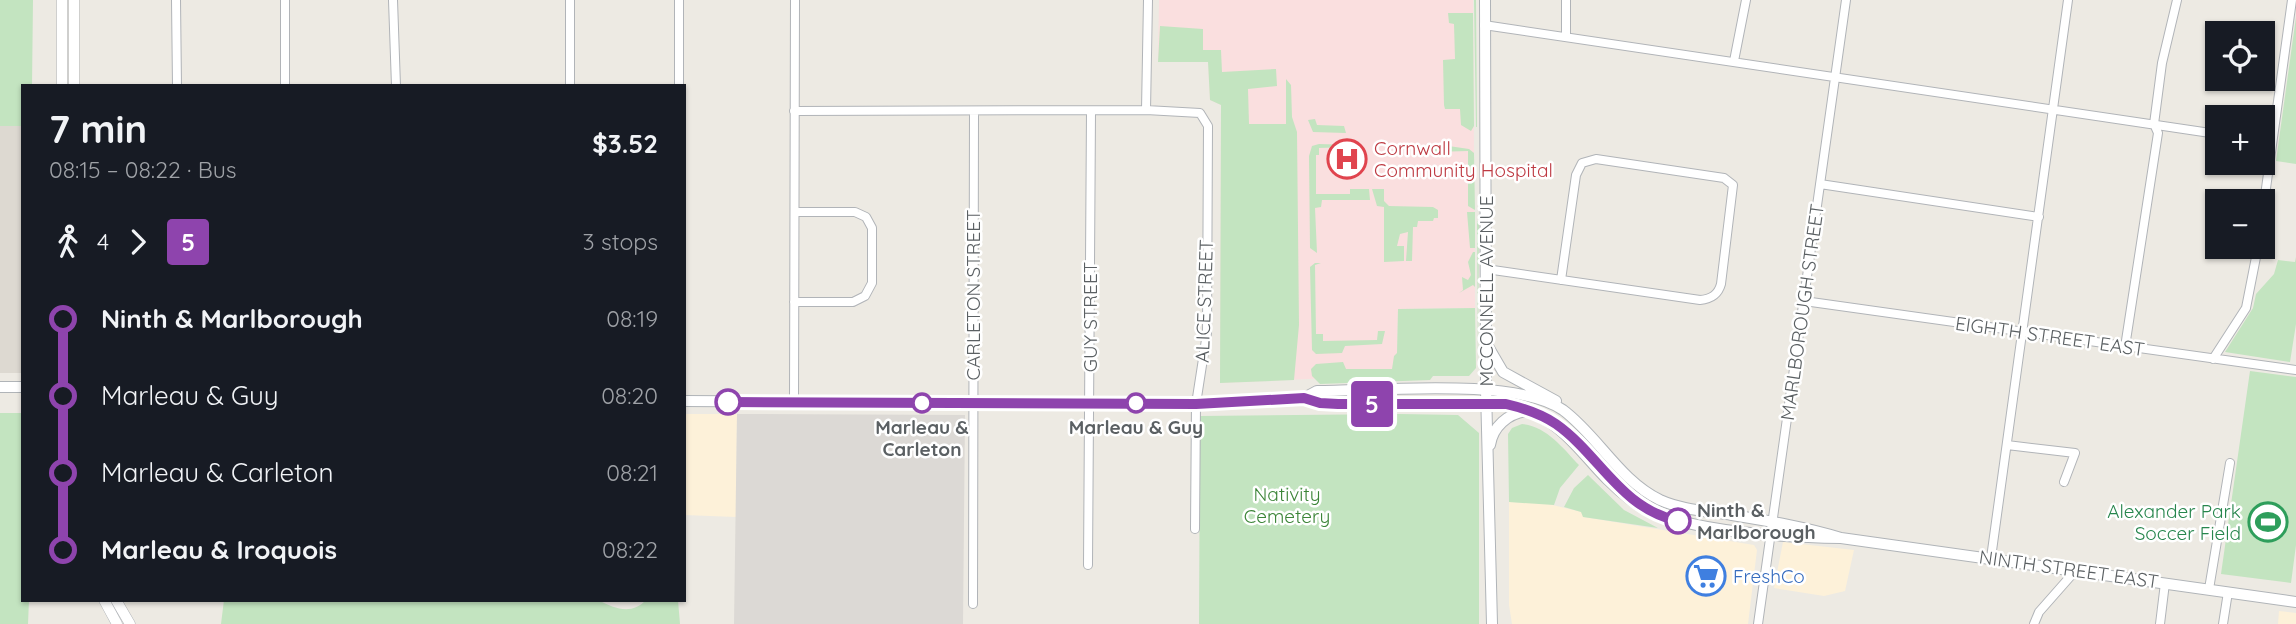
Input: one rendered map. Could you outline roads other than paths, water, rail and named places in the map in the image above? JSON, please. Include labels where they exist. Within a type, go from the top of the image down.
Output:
[{"type":"main road","name":"MCCONNELL AVENUE","points":[[1485,0],[1486,404],[1492,624]]},
{"type":"main road","points":[[1487,344],[1503,372],[1548,395],[1575,420]]},
{"type":"main road","points":[[0,387],[21,387]]},
{"type":"main road","name":"NINTH STREET EAST","points":[[1304,398],[1317,391],[1513,391],[1543,400],[1575,420],[1627,476],[1662,501],[1841,538]]},
{"type":"main road","points":[[686,401],[1196,404],[1304,398]]},
{"type":"main road","name":"NINTH STREET EAST","points":[[1304,398],[1320,403],[1338,404],[1506,404],[1531,411],[1561,428],[1619,489],[1653,513],[1679,522],[1771,534],[1841,538],[2296,602]]},
{"type":"main road","points":[[1488,458],[1491,438],[1499,425],[1511,415],[1531,411]]},
{"type":"street","points":[[62,0],[62,84]]},
{"type":"street","points":[[74,0],[74,84]]},
{"type":"street","points":[[176,0],[177,84]]},
{"type":"street","points":[[285,0],[285,84]]},
{"type":"street","points":[[393,0],[396,84]]},
{"type":"street","points":[[570,0],[570,84]]},
{"type":"street","points":[[679,0],[680,84]]},
{"type":"street","points":[[794,403],[795,0]]},
{"type":"street","points":[[794,111],[1146,110],[1148,0]]},
{"type":"street","points":[[1566,0],[1566,37]]},
{"type":"street","points":[[1734,61],[1746,0]]},
{"type":"street","name":"MARLBOROUGH STREET","points":[[1758,624],[1846,0]]},
{"type":"street","points":[[1991,558],[2068,0]]},
{"type":"street","points":[[2125,347],[2158,133],[2154,124],[2162,63],[2177,0]]},
{"type":"street","points":[[2273,105],[2292,0]]},
{"type":"street","points":[[1484,25],[2205,132]]},
{"type":"street","name":"ALICE STREET","points":[[1146,110],[1200,113],[1208,126],[1207,333],[1196,404],[1195,529]]},
{"type":"street","name":"CARLETON STREET","points":[[973,604],[974,112]]},
{"type":"street","name":"GUY STREET","points":[[1088,565],[1091,112]]},
{"type":"street","points":[[1486,269],[1561,280],[1700,300],[1713,297],[1721,284],[1733,185],[1724,178],[1596,159],[1582,163],[1576,175],[1561,280]]},
{"type":"street","points":[[1820,184],[2039,217]]},
{"type":"street","points":[[794,302],[862,299],[870,291],[872,283],[872,228],[861,214],[795,212]]},
{"type":"street","points":[[2213,359],[2246,308],[2256,259]]},
{"type":"street","name":"EIGHTH STREET EAST","points":[[1804,301],[2296,370]]},
{"type":"street","points":[[2007,445],[2075,453],[2064,482]]},
{"type":"street","points":[[2209,589],[2230,463]]},
{"type":"street","points":[[2034,624],[2039,612],[2076,570]]},
{"type":"street","points":[[2160,624],[2165,583]]},
{"type":"street","points":[[2223,624],[2228,592]]},
{"type":"street","points":[[105,602],[117,624]]},
{"type":"street","points":[[117,602],[130,624]]},
{"type":"place","name":"Cornwall Community Hospital","points":[[1347,159]]},
{"type":"place","name":"Marleau & Carleton","points":[[922,403]]},
{"type":"place","name":"Marleau & Guy","points":[[1136,403]]},
{"type":"place","name":"Ninth & Marlborough","points":[[1678,521]]},
{"type":"place","name":"Alexander Park Soccer Field","points":[[2268,522]]},
{"type":"place","name":"FreshCo","points":[[1706,576]]},
{"type":"park label","name":"Nativity Cemetery","points":[[1287,505]]}]
